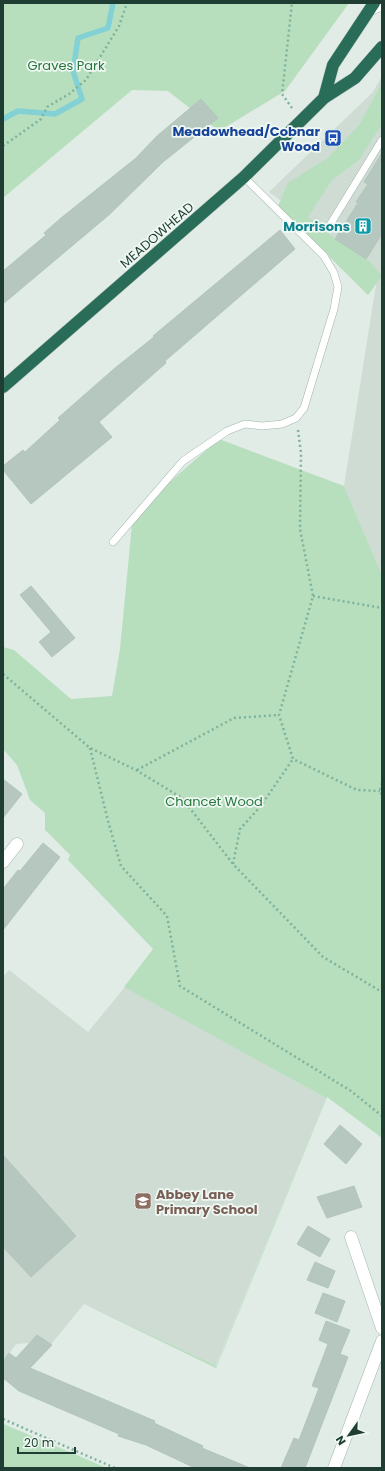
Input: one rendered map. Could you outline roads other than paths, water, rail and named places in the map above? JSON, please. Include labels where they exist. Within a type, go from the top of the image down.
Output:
[{"type":"highway","name":"MEADOWHEAD","points":[[324,98],[333,65],[371,8]]},
{"type":"highway","name":"MEADOWHEAD","points":[[3,388],[244,177],[324,98],[355,78],[382,47]]},
{"type":"street","points":[[3,862],[17,844]]},
{"type":"street","points":[[351,1237],[382,1328]]},
{"type":"street","points":[[334,1468],[382,1341]]},
{"type":"lane","points":[[371,8],[382,7]]},
{"type":"lane","points":[[328,228],[382,140]]},
{"type":"lane","points":[[112,542],[183,461],[221,435],[245,424],[262,426],[282,424],[296,418],[304,408],[334,309],[338,287],[334,273],[324,256],[244,177]]},
{"type":"waterway","points":[[3,119],[18,111],[55,114],[82,99],[73,71],[78,38],[108,28],[113,3]]},
{"type":"place","name":"Meadowhead/Cobnar Wood","points":[[333,138]]},
{"type":"place","name":"Morrisons","points":[[363,226]]},
{"type":"place","name":"Abbey Lane Primary School","points":[[143,1201]]},
{"type":"park label","name":"Graves Park","points":[[66,65]]},
{"type":"park label","name":"Chancet Wood","points":[[214,801]]}]
